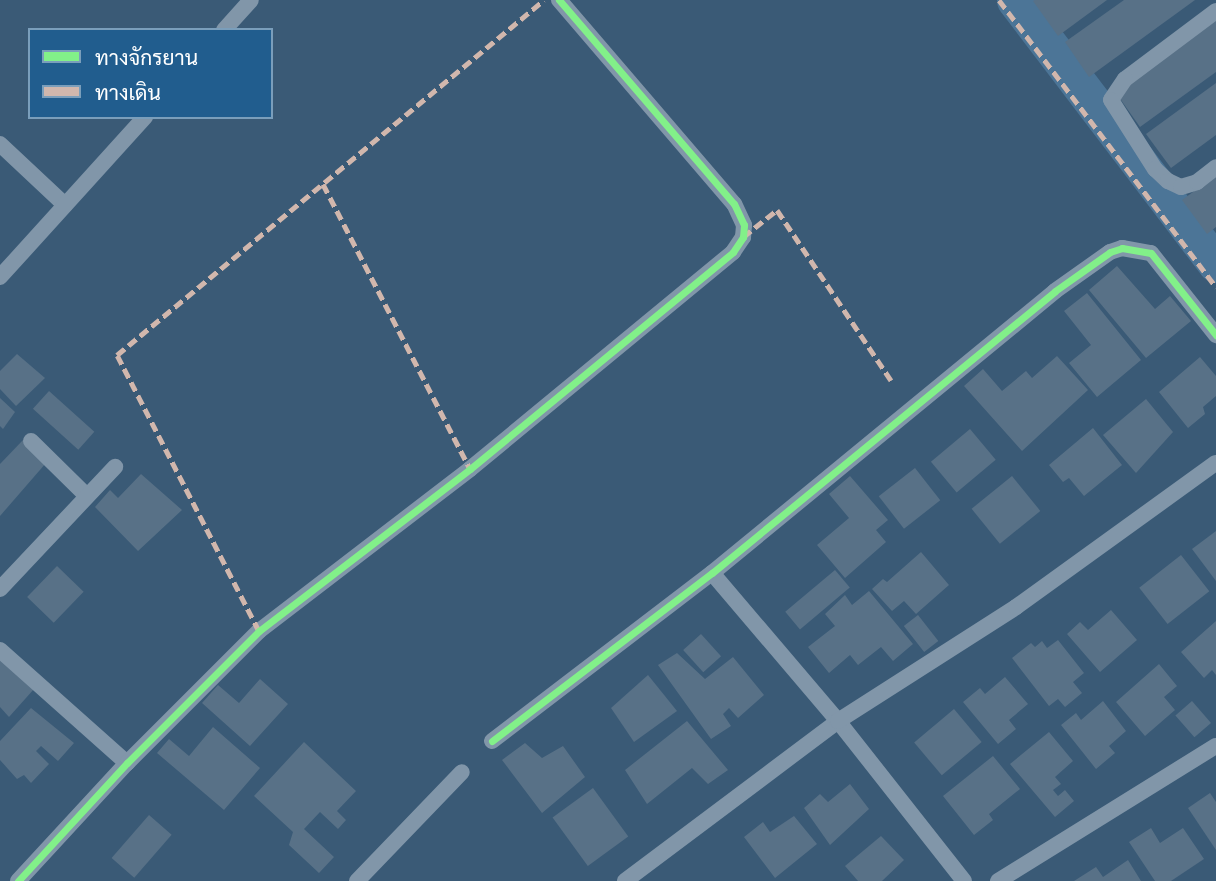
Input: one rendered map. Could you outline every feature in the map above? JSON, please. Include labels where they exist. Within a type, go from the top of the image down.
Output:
[{"type":"street","points":[[226,28],[251,0]]},
{"type":"street","points":[[18,881],[127,762],[259,631],[470,469],[733,253],[743,237],[744,225],[734,204],[559,0]]},
{"type":"street","points":[[1216,11],[1125,79],[1111,100],[1155,169],[1168,181],[1181,187],[1216,167]]},
{"type":"street","points":[[0,276],[143,119]]},
{"type":"street","points":[[0,144],[65,205]]},
{"type":"street","points":[[492,741],[712,573],[1044,299],[1110,252],[1122,248],[1151,253],[1216,335]]},
{"type":"street","points":[[31,441],[88,496]]},
{"type":"street","points":[[625,881],[838,721],[1016,607],[1216,463]]},
{"type":"street","points":[[0,589],[115,467]]},
{"type":"street","points":[[712,573],[838,721],[964,881]]},
{"type":"street","points":[[0,650],[127,762]]},
{"type":"street","points":[[998,881],[1216,746]]},
{"type":"street","points":[[357,881],[462,772]]},
{"type":"building","points":[[1035,0],[1107,0],[1058,36],[1033,1]]},
{"type":"building","points":[[1124,0],[1195,0],[1089,77],[1065,42]]},
{"type":"building","points":[[1216,20],[1216,72],[1140,127],[1116,93]]},
{"type":"building","points":[[1216,83],[1216,135],[1171,168],[1146,134]]},
{"type":"building","points":[[1216,175],[1216,227],[1207,234],[1182,200]]},
{"type":"building","points":[[1117,266],[1155,309],[1170,296],[1191,321],[1146,358],[1089,290]]},
{"type":"building","points":[[1087,293],[1141,360],[1097,397],[1069,363],[1091,345],[1064,311]]},
{"type":"building","points":[[17,354],[45,378],[16,406],[0,389],[0,371]]},
{"type":"building","points":[[1057,356],[1088,390],[1022,451],[964,386],[983,369],[1002,391],[1026,371],[1032,378]]},
{"type":"building","points":[[1200,357],[1216,376],[1216,396],[1203,407],[1205,414],[1188,428],[1159,392]]},
{"type":"building","points":[[49,391],[94,432],[78,450],[33,409]]},
{"type":"building","points":[[0,398],[15,412],[3,429],[0,426]]},
{"type":"building","points":[[1146,399],[1173,432],[1136,473],[1103,435]]},
{"type":"building","points":[[1093,428],[1122,465],[1084,496],[1069,478],[1063,482],[1049,465]]},
{"type":"building","points":[[970,429],[996,460],[957,492],[931,462]]},
{"type":"building","points":[[23,440],[46,463],[0,516],[0,464]]},
{"type":"building","points":[[915,468],[940,500],[904,529],[879,496]]},
{"type":"building","points":[[141,474],[182,510],[138,551],[95,507],[110,490],[118,498]]},
{"type":"building","points":[[850,476],[888,520],[876,530],[886,542],[845,578],[817,545],[849,518],[829,494]]},
{"type":"building","points":[[1012,476],[1040,511],[1000,544],[972,509]]},
{"type":"building","points":[[1216,531],[1216,581],[1192,549]]},
{"type":"building","points":[[921,552],[949,585],[916,614],[904,601],[892,611],[872,589],[883,579],[887,582]]},
{"type":"building","points":[[1181,555],[1209,591],[1168,624],[1139,588]]},
{"type":"building","points":[[57,566],[84,592],[54,623],[27,597]]},
{"type":"building","points":[[835,570],[850,588],[800,629],[785,612]]},
{"type":"building","points":[[869,591],[913,644],[893,661],[881,647],[858,665],[850,655],[829,673],[808,647],[835,626],[825,614],[845,595],[852,605]]},
{"type":"building","points":[[1111,610],[1137,640],[1100,672],[1067,634],[1080,622],[1088,630]]},
{"type":"building","points":[[918,615],[938,641],[924,652],[904,626]]},
{"type":"building","points":[[1216,621],[1216,675],[1212,670],[1204,678],[1181,652]]},
{"type":"building","points":[[701,634],[721,656],[703,672],[683,650]]},
{"type":"building","points":[[1058,640],[1084,673],[1073,682],[1082,693],[1065,707],[1058,699],[1049,706],[1012,658],[1031,643],[1035,647],[1042,641],[1047,648]]},
{"type":"building","points":[[677,653],[705,679],[733,657],[764,695],[738,718],[729,708],[723,714],[731,726],[711,739],[658,665]]},
{"type":"building","points":[[0,658],[34,689],[9,717],[0,707]]},
{"type":"building","points":[[1159,664],[1177,686],[1164,697],[1175,710],[1145,736],[1116,702]]},
{"type":"building","points":[[648,675],[677,711],[634,742],[611,708]]},
{"type":"building","points":[[1005,677],[1028,704],[1009,720],[1016,729],[998,744],[963,702],[980,688],[985,694]]},
{"type":"building","points":[[260,679],[288,704],[250,746],[202,703],[218,685],[239,703]]},
{"type":"building","points":[[1103,701],[1126,731],[1109,746],[1115,753],[1096,769],[1061,725],[1076,713],[1081,720]]},
{"type":"building","points":[[1192,701],[1211,723],[1194,737],[1175,715]]},
{"type":"building","points":[[31,708],[74,743],[58,761],[41,746],[36,751],[49,764],[31,783],[24,775],[17,779],[0,760],[0,741]]},
{"type":"building","points":[[954,709],[982,742],[942,775],[914,742]]},
{"type":"building","points":[[687,721],[728,770],[708,784],[692,768],[647,804],[625,770]]},
{"type":"building","points":[[213,727],[260,768],[224,810],[157,753],[169,739],[189,756]]},
{"type":"building","points":[[1049,732],[1073,761],[1055,777],[1061,784],[1053,790],[1058,796],[1065,790],[1074,801],[1055,817],[1010,764]]},
{"type":"building","points":[[304,742],[356,791],[337,811],[346,820],[338,829],[320,812],[304,829],[334,857],[319,873],[289,845],[293,832],[254,796]]},
{"type":"building","points":[[525,743],[542,758],[563,746],[585,777],[542,813],[502,760]]},
{"type":"building","points":[[993,756],[1020,789],[989,814],[993,820],[974,835],[943,796]]},
{"type":"building","points":[[850,784],[869,809],[830,845],[804,808],[820,794],[828,802]]},
{"type":"building","points":[[593,788],[628,837],[588,866],[553,817]]},
{"type":"building","points":[[1210,793],[1216,802],[1216,850],[1188,808]]},
{"type":"building","points":[[149,815],[172,835],[134,878],[112,858]]},
{"type":"building","points":[[794,816],[817,844],[775,878],[744,837],[763,822],[770,832]]},
{"type":"building","points":[[1151,828],[1160,843],[1183,828],[1204,859],[1171,881],[1155,881],[1129,842]]},
{"type":"building","points":[[881,836],[904,860],[882,881],[858,881],[845,866]]},
{"type":"building","points":[[1128,860],[1141,881],[1074,881],[1096,867],[1103,877]]},
{"type":"waterway","points":[[1015,0],[1216,264]]},
{"type":"marked path","points":[[259,631],[117,355],[544,0]]},
{"type":"marked path","points":[[999,0],[1216,287]]},
{"type":"marked path","points":[[323,184],[470,469]]},
{"type":"marked path","points":[[743,237],[777,210],[891,380]]},
{"type":"cycle path","points":[[18,881],[127,763],[259,631],[470,469],[733,252],[743,237],[744,225],[734,204],[559,0]]},
{"type":"cycle path","points":[[492,741],[712,573],[1055,291],[1110,252],[1122,248],[1151,253],[1216,335]]}]
